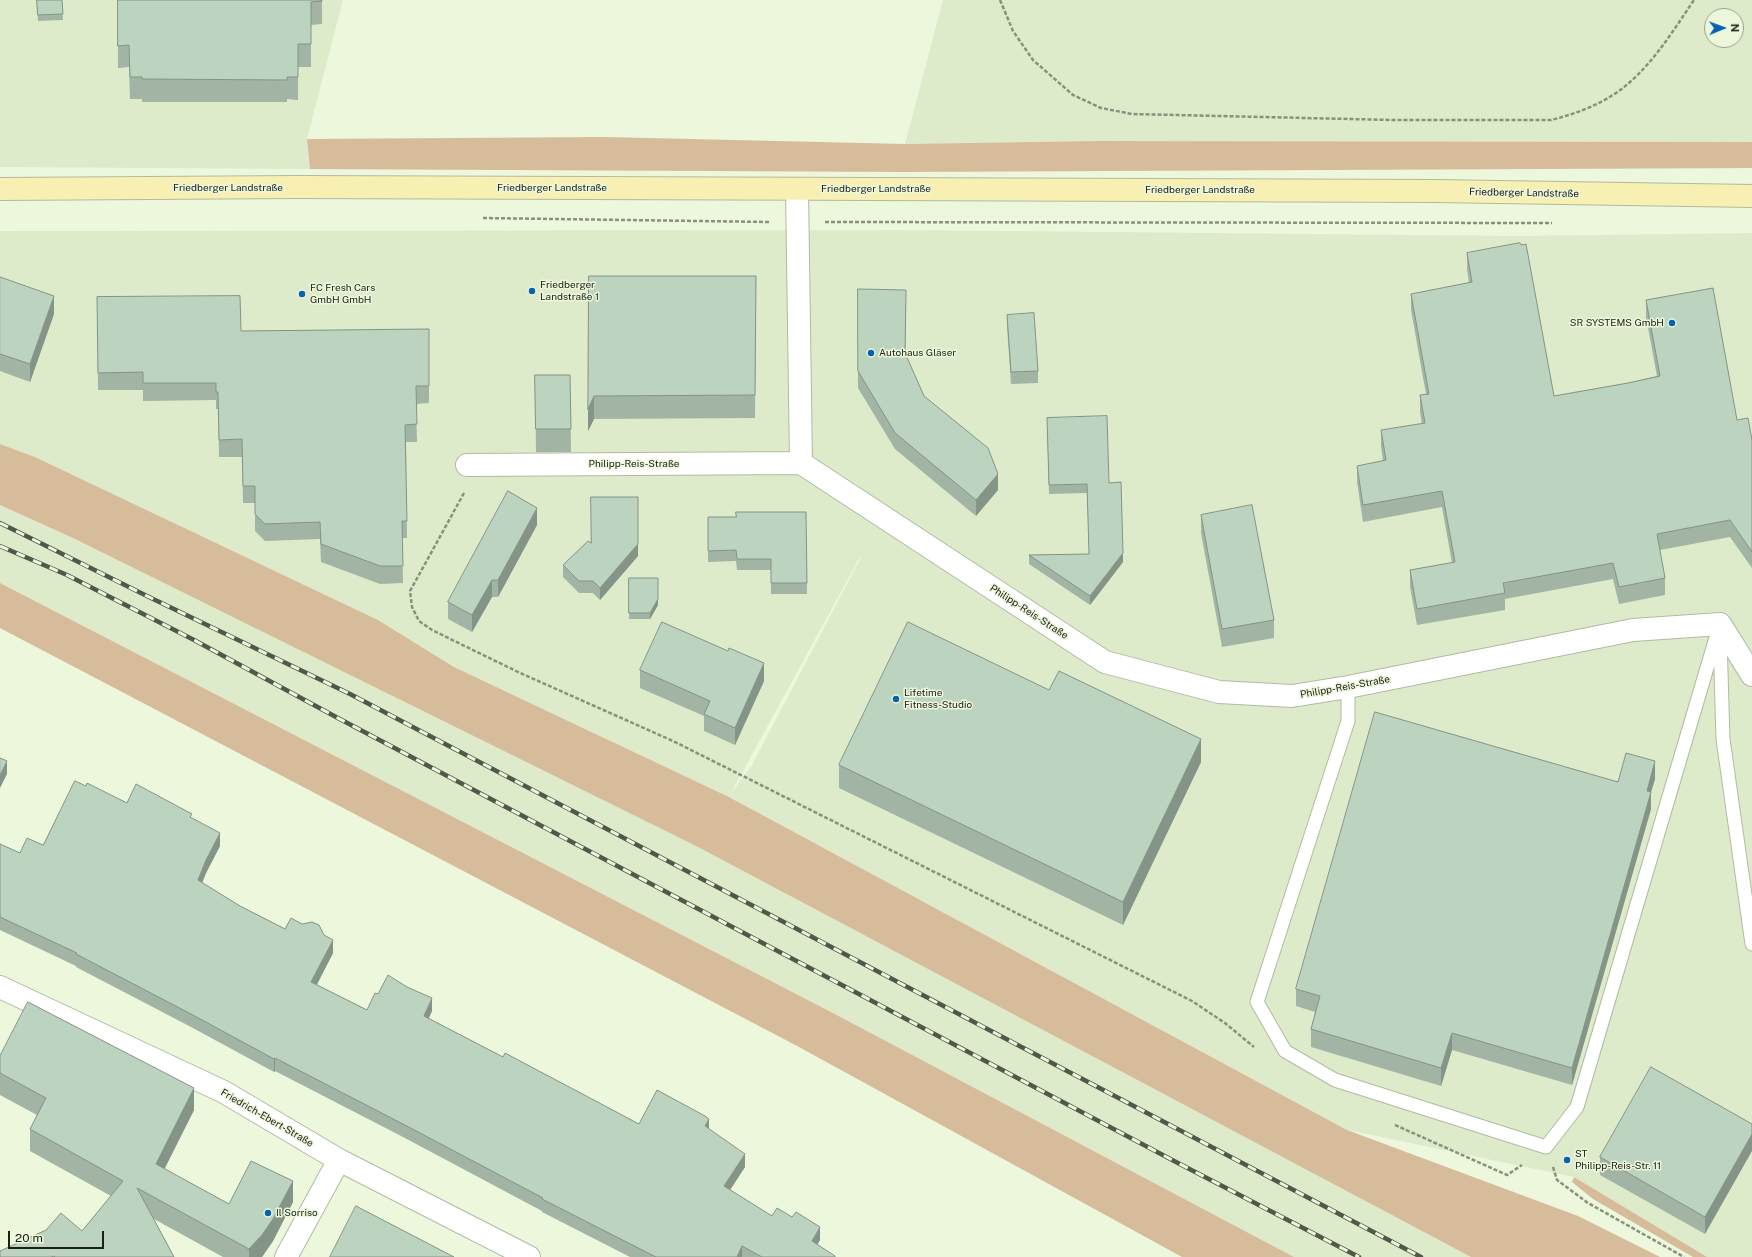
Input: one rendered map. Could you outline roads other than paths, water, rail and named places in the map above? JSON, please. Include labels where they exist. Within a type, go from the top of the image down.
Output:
[{"type":"main road","name":"Friedberger Landstraße","points":[[0,190],[297,187],[1434,191],[1752,196]]},
{"type":"street","points":[[798,189],[801,463]]},
{"type":"street","name":"Philipp-Reis-Straße","points":[[467,465],[801,463],[1105,662],[1219,692],[1292,696],[1348,687],[1633,630],[1720,624]]},
{"type":"street","points":[[1720,624],[1752,675]]},
{"type":"street","name":"Friedrich-Ebert-Straße","points":[[0,987],[224,1092],[339,1160],[529,1257]]},
{"type":"street","points":[[286,1257],[339,1160]]},
{"type":"lane","points":[[1348,687],[1348,721],[1257,1002],[1285,1051],[1335,1080],[1546,1148],[1577,1107],[1720,624]]},
{"type":"lane","points":[[1720,624],[1723,739],[1752,944]]},
{"type":"railway","points":[[0,523],[350,694],[1421,1257]]},
{"type":"railway","points":[[0,546],[67,575],[194,640],[336,717],[1176,1162],[1359,1257]]},
{"type":"place","name":"Friedberger Landstraße 1","points":[[532,291]]},
{"type":"place","name":"FC Fresh Cars GmbH GmbH","points":[[302,294]]},
{"type":"place","name":"SR SYSTEMS GmbH","points":[[1672,323]]},
{"type":"place","name":"Autohaus Gläser","points":[[871,353]]},
{"type":"place","name":"Lifetime Fitness-Studio","points":[[896,699]]},
{"type":"place","name":"ST Philipp-Reis-Str. 11","points":[[1567,1160]]},
{"type":"place","name":"Il Sorriso","points":[[268,1213]]}]
